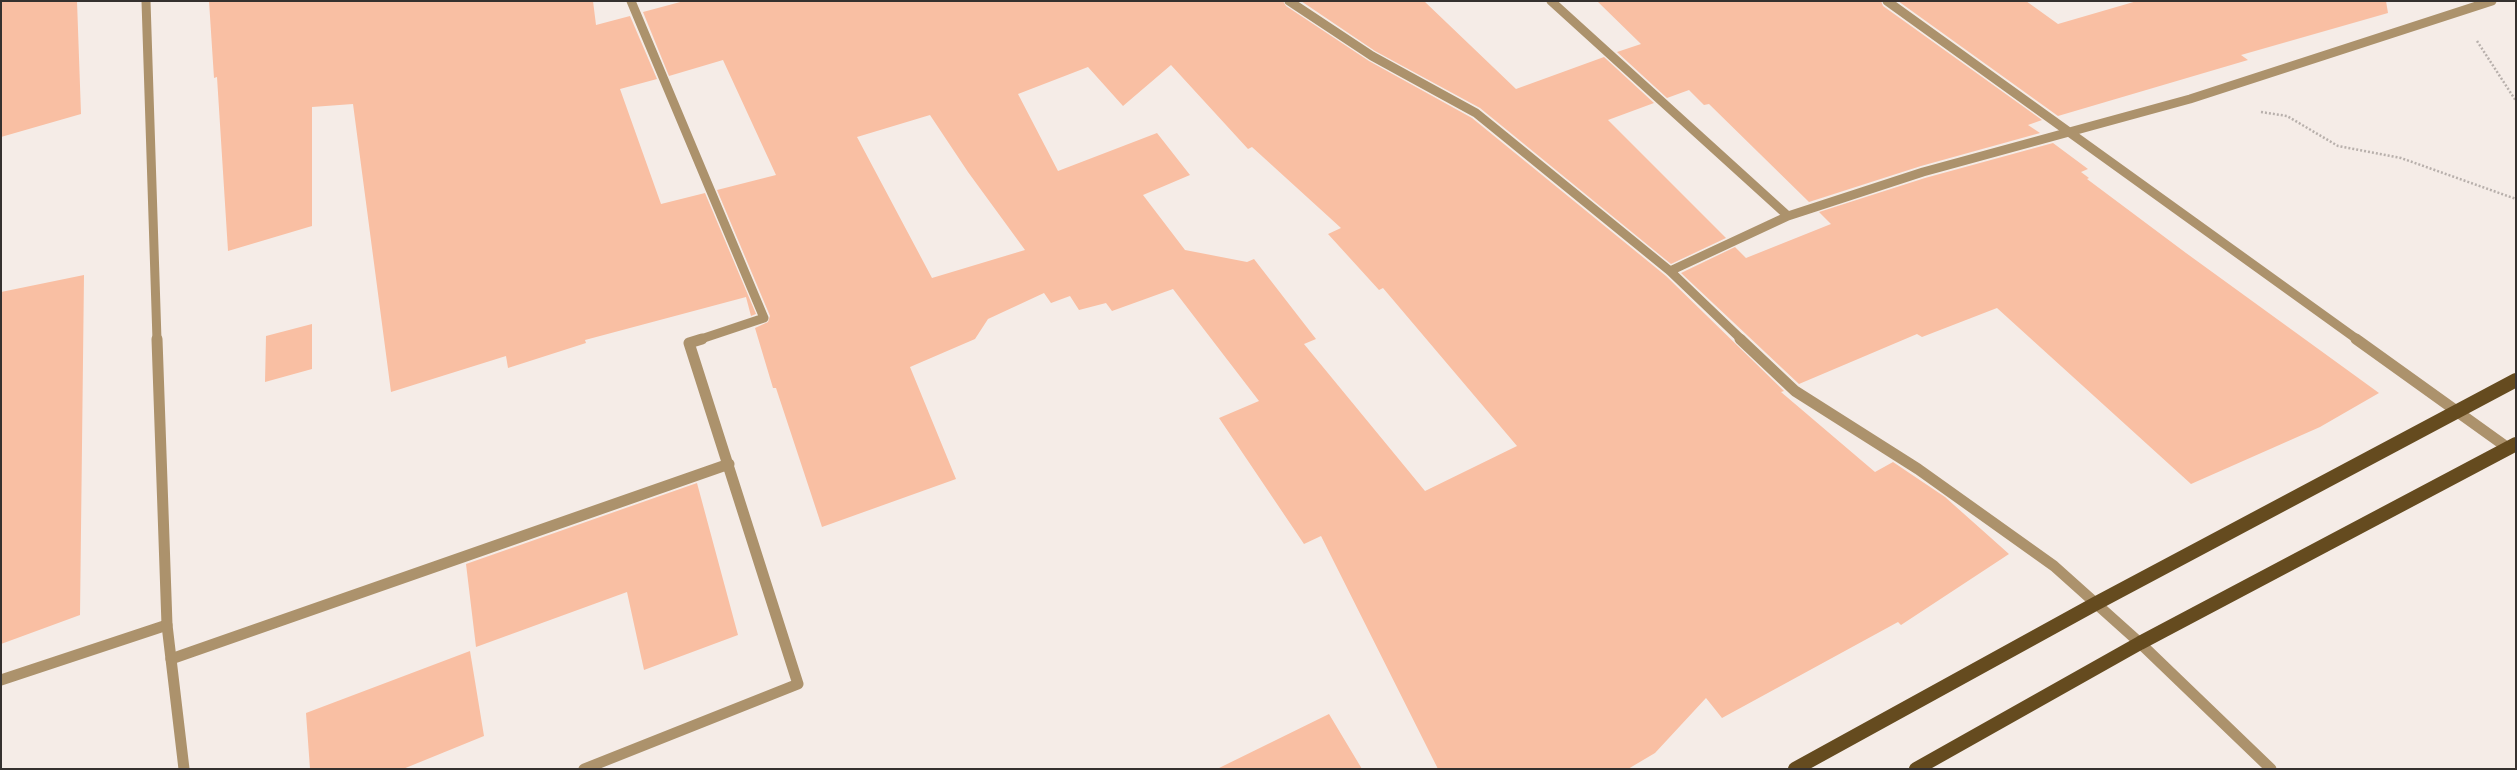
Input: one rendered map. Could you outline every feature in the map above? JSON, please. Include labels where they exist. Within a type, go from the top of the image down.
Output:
[{"type":"main road","points":[[1795,769],[2095,604],[2516,380]]},
{"type":"main road","points":[[1916,769],[2140,643],[2512,446]]},
{"type":"street","points":[[146,1],[167,625],[184,769]]},
{"type":"street","points":[[584,769],[798,684],[689,343],[764,318],[632,1]]},
{"type":"street","points":[[1289,1],[1372,56],[1476,113],[1670,271],[1794,391],[1926,474],[2054,566],[2140,643],[2271,769]]},
{"type":"street","points":[[1551,1],[1788,216]]},
{"type":"street","points":[[1887,1],[2456,411],[2512,446]]},
{"type":"street","points":[[1670,271],[1788,216],[1923,172],[2190,99],[2492,1]]},
{"type":"street","points":[[171,660],[729,464]]},
{"type":"street","points":[[1,680],[167,625]]},
{"type":"path","points":[[2458,11],[2516,101]]},
{"type":"path","points":[[2258,111],[2288,116],[2338,146],[2401,158],[2516,199]]},
{"type":"building","points":[[1,1],[77,1],[81,114],[1,137]]},
{"type":"building","points":[[209,1],[593,1],[596,25],[630,16],[657,79],[620,89],[661,204],[705,193],[756,314],[751,316],[746,297],[585,340],[586,343],[508,368],[506,356],[391,392],[353,104],[312,107],[312,226],[228,251],[217,77],[214,78]]},
{"type":"building","points":[[684,1],[1283,1],[1286,6],[1369,61],[1472,118],[1666,276],[1784,391],[1781,392],[1875,472],[1893,462],[1945,497],[2009,554],[1901,625],[1898,622],[1722,718],[1706,698],[1655,753],[1628,769],[1438,769],[1321,536],[1304,544],[1219,418],[1259,401],[1173,289],[1112,311],[1106,303],[1079,310],[1070,296],[1051,303],[1044,293],[988,319],[975,339],[910,367],[956,479],[822,527],[776,388],[773,388],[755,328],[768,322],[770,316],[717,190],[776,175],[723,60],[669,76],[643,12]],"holes":[[[1171,65],[1248,149],[1252,147],[1341,228],[1328,234],[1379,290],[1383,288],[1517,446],[1425,491],[1304,344],[1316,339],[1254,259],[1247,262],[1185,250],[1143,195],[1190,175],[1157,133],[1058,171],[1018,94],[1088,67],[1123,106]],[[930,115],[968,172],[1025,250],[932,278],[857,137]]]},
{"type":"building","points":[[1301,1],[1424,1],[1516,89],[1604,57],[1654,103],[1608,120],[1726,238],[1671,264],[1480,108],[1375,51]]},
{"type":"building","points":[[1597,1],[1881,1],[1883,6],[2042,120],[2028,125],[2040,133],[1921,166],[1809,202],[1709,104],[1704,105],[1689,90],[1667,98],[1617,52],[1641,44]]},
{"type":"building","points":[[1898,1],[2026,1],[2058,24],[2137,1],[2386,1],[2388,13],[2241,55],[2248,60],[2058,116]]},
{"type":"building","points":[[2053,143],[2088,169],[2081,172],[2089,178],[2087,179],[2379,393],[2320,427],[2191,484],[1997,308],[1922,337],[1917,334],[1799,384],[1681,273],[1735,247],[1746,258],[1831,224],[1819,212],[1925,178]]},
{"type":"building","points":[[84,275],[80,615],[1,644],[1,292]]},
{"type":"building","points":[[312,324],[312,369],[265,382],[266,336]]},
{"type":"building","points":[[697,483],[738,635],[644,670],[627,592],[476,647],[466,564]]},
{"type":"building","points":[[470,651],[484,736],[403,769],[310,769],[306,713]]},
{"type":"building","points":[[1329,714],[1362,769],[1217,769]]}]
